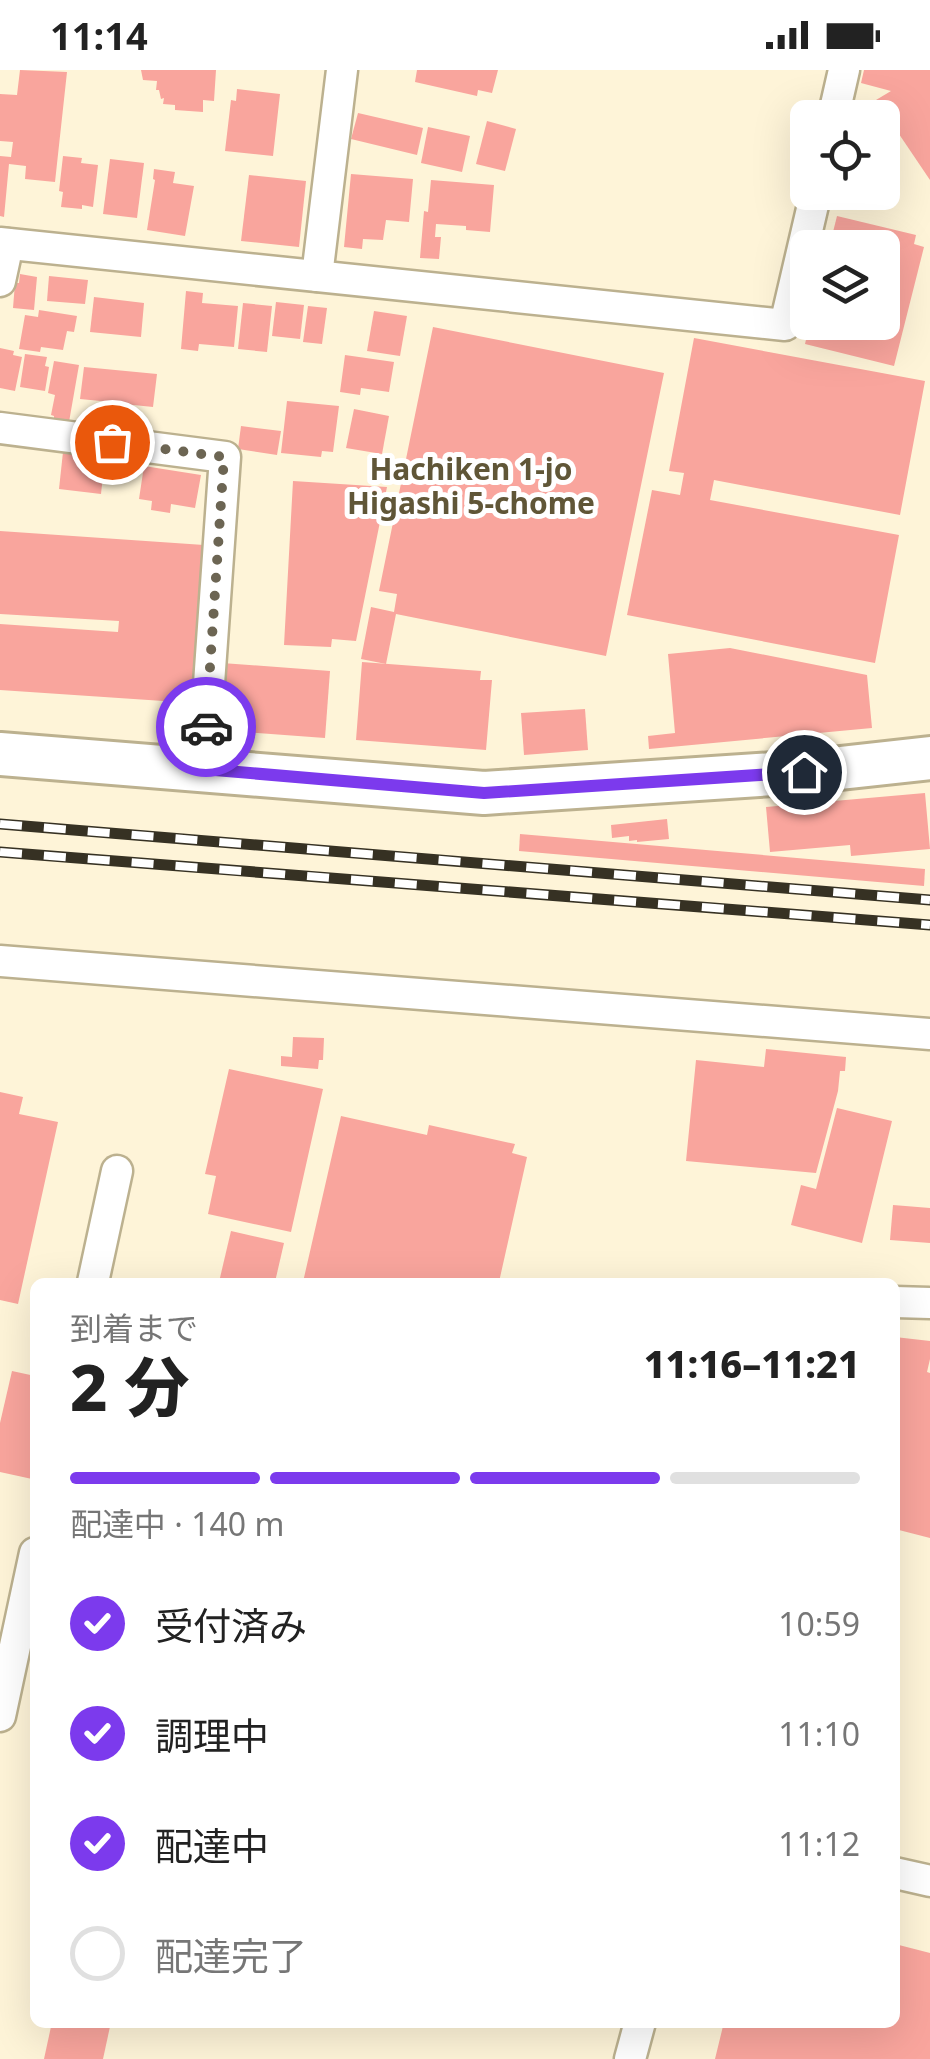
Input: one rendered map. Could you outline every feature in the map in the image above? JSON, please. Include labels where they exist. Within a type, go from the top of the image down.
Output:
[{"type":"street","points":[[317,276],[342,70]]},
{"type":"street","points":[[837,100],[844,70]]},
{"type":"street","points":[[0,281],[4,244],[786,326],[812,210]]},
{"type":"street","points":[[0,428],[224,457],[203,769]]},
{"type":"street","points":[[0,754],[484,793],[785,773],[930,758]]},
{"type":"street","points":[[0,961],[930,1034]]},
{"type":"street","points":[[94,1278],[117,1170]]},
{"type":"street","points":[[900,1302],[930,1303]]},
{"type":"street","points":[[0,1716],[30,1576]]},
{"type":"street","points":[[900,1874],[930,1881]]},
{"type":"street","points":[[630,2059],[638,2028]]},
{"type":"building","points":[[20,70],[67,72],[55,182],[25,179],[26,166],[9,164],[4,217],[0,216],[0,156],[11,157],[13,142],[0,141],[0,94],[17,95]]},
{"type":"building","points":[[141,70],[216,70],[214,101],[203,100],[203,112],[175,110],[175,105],[163,104],[164,98],[156,90],[157,81],[143,80]]},
{"type":"building","points":[[417,70],[498,70],[492,93],[478,90],[477,96],[415,82]]},
{"type":"building","points":[[864,70],[930,70],[930,180],[900,136],[900,100],[876,100],[891,91],[861,83]]},
{"type":"building","points":[[237,89],[280,94],[273,156],[225,151],[231,100],[236,101]]},
{"type":"building","points":[[358,113],[423,128],[417,155],[351,139]]},
{"type":"building","points":[[487,121],[516,129],[505,171],[476,164]]},
{"type":"building","points":[[428,127],[470,136],[462,172],[421,163]]},
{"type":"building","points":[[63,156],[98,165],[93,207],[61,207]]},
{"type":"building","points":[[110,159],[144,163],[137,218],[103,214]]},
{"type":"building","points":[[154,169],[175,172],[173,183],[194,186],[185,236],[147,230]]},
{"type":"building","points":[[351,174],[413,179],[409,222],[386,220],[383,240],[363,239],[362,249],[344,247]]},
{"type":"building","points":[[249,175],[306,181],[299,247],[241,241]]},
{"type":"building","points":[[431,180],[494,185],[490,232],[436,224],[435,237],[441,237],[439,259],[420,258]]},
{"type":"building","points":[[837,216],[895,230],[834,230]]},
{"type":"building","points":[[900,231],[916,235],[914,244],[924,247],[894,366],[805,344],[806,340],[900,340]]},
{"type":"building","points":[[20,274],[37,277],[34,310],[13,308],[15,283],[19,283]]},
{"type":"building","points":[[49,276],[88,280],[85,304],[47,301]]},
{"type":"building","points":[[186,291],[203,293],[202,303],[238,306],[234,347],[199,344],[198,351],[181,349]]},
{"type":"building","points":[[94,297],[144,303],[141,337],[90,332]]},
{"type":"building","points":[[276,302],[304,305],[300,339],[272,336]]},
{"type":"building","points":[[243,303],[272,306],[267,352],[238,349]]},
{"type":"building","points":[[308,306],[327,308],[322,344],[303,342]]},
{"type":"building","points":[[39,310],[77,316],[74,332],[67,331],[63,350],[19,349],[25,315],[38,317]]},
{"type":"building","points":[[374,311],[407,316],[400,356],[367,351]]},
{"type":"building","points":[[433,327],[664,373],[606,656],[396,614],[386,664],[361,659],[371,607],[394,612],[397,594],[379,591]]},
{"type":"building","points":[[694,338],[925,381],[900,515],[714,480],[710,500],[899,535],[875,663],[627,615],[652,490],[680,495],[684,473],[669,471]]},
{"type":"building","points":[[0,348],[22,357],[15,391],[0,388]]},
{"type":"building","points":[[25,354],[47,357],[45,391],[20,387]]},
{"type":"building","points":[[345,355],[394,362],[389,392],[361,388],[360,395],[340,392]]},
{"type":"building","points":[[54,361],[79,365],[69,422],[54,420],[51,415],[55,395],[48,393]]},
{"type":"building","points":[[84,367],[157,374],[153,407],[124,404],[124,411],[110,410],[111,402],[80,399]]},
{"type":"building","points":[[287,401],[339,406],[333,452],[322,451],[321,457],[281,453]]},
{"type":"building","points":[[354,409],[389,416],[382,454],[346,448]]},
{"type":"building","points":[[241,426],[281,431],[277,455],[238,449]]},
{"type":"building","points":[[63,452],[105,457],[101,494],[59,489]]},
{"type":"building","points":[[144,466],[201,475],[195,508],[171,504],[170,513],[151,510],[152,501],[139,499]]},
{"type":"building","points":[[293,481],[387,487],[356,641],[332,639],[331,647],[284,645]]},
{"type":"building","points":[[0,531],[204,545],[193,703],[0,690],[0,624],[118,632],[119,621],[0,614]]},
{"type":"building","points":[[730,648],[867,675],[872,728],[649,749],[648,736],[675,733],[668,654]]},
{"type":"building","points":[[362,662],[481,671],[480,680],[492,680],[486,750],[356,740]]},
{"type":"building","points":[[222,663],[330,671],[325,738],[217,730]]},
{"type":"building","points":[[585,709],[588,750],[524,755],[521,713]]},
{"type":"building","points":[[925,793],[930,849],[851,856],[850,845],[770,852],[766,807]]},
{"type":"building","points":[[667,819],[669,839],[637,842],[629,841],[629,836],[612,838],[611,825]]},
{"type":"building","points":[[520,834],[925,869],[924,886],[519,851]]},
{"type":"building","points":[[293,1037],[324,1038],[323,1060],[319,1060],[318,1069],[281,1066],[281,1056],[292,1057]]},
{"type":"building","points":[[766,1049],[846,1057],[816,1173],[686,1161],[696,1060],[764,1067]]},
{"type":"building","points":[[229,1069],[323,1089],[291,1232],[208,1214],[216,1176],[205,1174]]},
{"type":"building","points":[[0,1092],[23,1097],[19,1114],[58,1122],[18,1304],[0,1300]]},
{"type":"building","points":[[837,1108],[892,1121],[862,1243],[791,1225],[801,1185],[816,1189]]},
{"type":"building","points":[[341,1116],[427,1135],[429,1125],[515,1144],[512,1153],[527,1157],[500,1278],[304,1278]]},
{"type":"building","points":[[893,1205],[930,1208],[930,1243],[890,1240]]},
{"type":"building","points":[[231,1231],[284,1243],[276,1278],[220,1278]]},
{"type":"building","points":[[900,1338],[930,1341],[930,1538],[900,1530]]},
{"type":"building","points":[[12,1371],[30,1375],[30,1479],[0,1472],[0,1423]]},
{"type":"building","points":[[900,1945],[930,1953],[930,2059],[715,2059],[723,2028],[900,2028]]},
{"type":"building","points":[[51,2028],[110,2028],[103,2059],[44,2059]]},
{"type":"railway","points":[[0,824],[930,900]]},
{"type":"railway","points":[[0,852],[930,925]]},
{"type":"way so far","points":[[112,442],[224,457],[206,727]]},
{"type":"district","name":"Hachiken 1-jo Higashi 5-chome","points":[[471,487]]},
{"type":"route","points":[[206,727],[203,769],[484,793],[804,772]]}]
